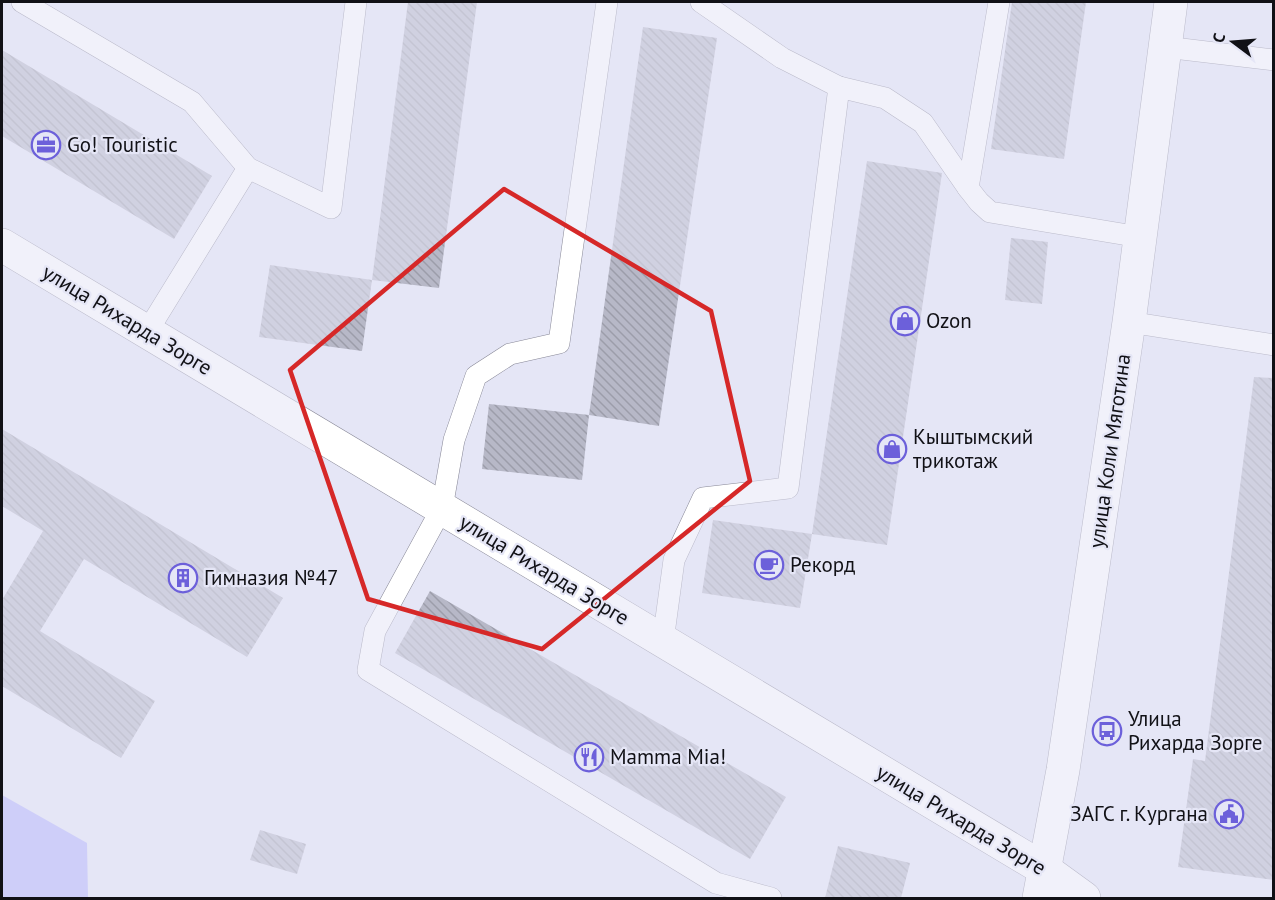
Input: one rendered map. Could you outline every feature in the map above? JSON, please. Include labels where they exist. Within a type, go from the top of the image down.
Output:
[{"type":"main road","name":"улица Коли Мяготина","points":[[1042,884],[1064,770],[1129,322],[1171,2]]},
{"type":"main road","name":"улица Рихарда Зорге","points":[[2,245],[663,641],[1042,884],[1084,898]]},
{"type":"lane","points":[[22,2],[192,102],[248,168],[331,208],[356,2]]},
{"type":"lane","points":[[607,2],[559,343],[510,354],[476,376],[454,440],[442,508],[375,631],[368,670],[716,883],[771,898]]},
{"type":"lane","points":[[701,2],[782,57],[839,87],[885,98],[923,123],[968,188],[990,212],[1140,237]]},
{"type":"lane","points":[[968,188],[999,2]]},
{"type":"lane","points":[[1165,47],[1274,60]]},
{"type":"lane","points":[[663,641],[674,560],[703,498],[788,488],[839,87]]},
{"type":"lane","points":[[147,332],[248,168]]},
{"type":"lane","points":[[1129,322],[1274,345]]},
{"type":"highlighted area","points":[[504,189],[711,311],[750,481],[542,649],[368,599],[290,370]]},
{"type":"shaded area","points":[[2,795],[87,843],[88,898],[2,898]]},
{"type":"building","points":[[408,2],[477,2],[439,288],[372,280]]},
{"type":"building","points":[[1012,2],[1086,2],[1064,159],[991,149]]},
{"type":"building","points":[[643,27],[717,38],[659,426],[589,415]]},
{"type":"building","points":[[2,50],[212,176],[174,239],[2,136]]},
{"type":"building","points":[[867,161],[942,173],[887,545],[812,534]]},
{"type":"building","points":[[1011,238],[1048,242],[1042,304],[1005,300]]},
{"type":"building","points":[[270,265],[372,280],[362,351],[259,337]]},
{"type":"building","points":[[1254,377],[1274,378],[1274,880],[1178,867],[1193,759],[1205,761]]},
{"type":"building","points":[[489,404],[589,415],[582,480],[482,469]]},
{"type":"building","name":"Гимназия №47","points":[[2,429],[283,598],[247,657],[84,559],[40,631],[155,701],[121,758],[2,686],[2,600],[43,531],[2,506]]},
{"type":"building","points":[[713,520],[812,534],[800,608],[702,593]]},
{"type":"building","points":[[430,591],[786,797],[750,859],[395,653]]},
{"type":"building","points":[[260,830],[306,844],[297,874],[250,860]]},
{"type":"building","points":[[838,846],[910,863],[901,898],[825,898]]},
{"type":"place","name":"Go! Touristic","points":[[46,145]]},
{"type":"place","name":"Ozon","points":[[905,321]]},
{"type":"place","name":"Кыштымский трикотаж","points":[[892,449]]},
{"type":"place","name":"Рекорд","points":[[769,565]]},
{"type":"place","name":"Гимназия №47","points":[[183,578]]},
{"type":"place","name":"Улица Рихарда Зорге","points":[[1107,731]]},
{"type":"place","name":"Mamma Mia!","points":[[589,757]]},
{"type":"place","name":"ЗАГС г. Кургана","points":[[1229,814]]}]
